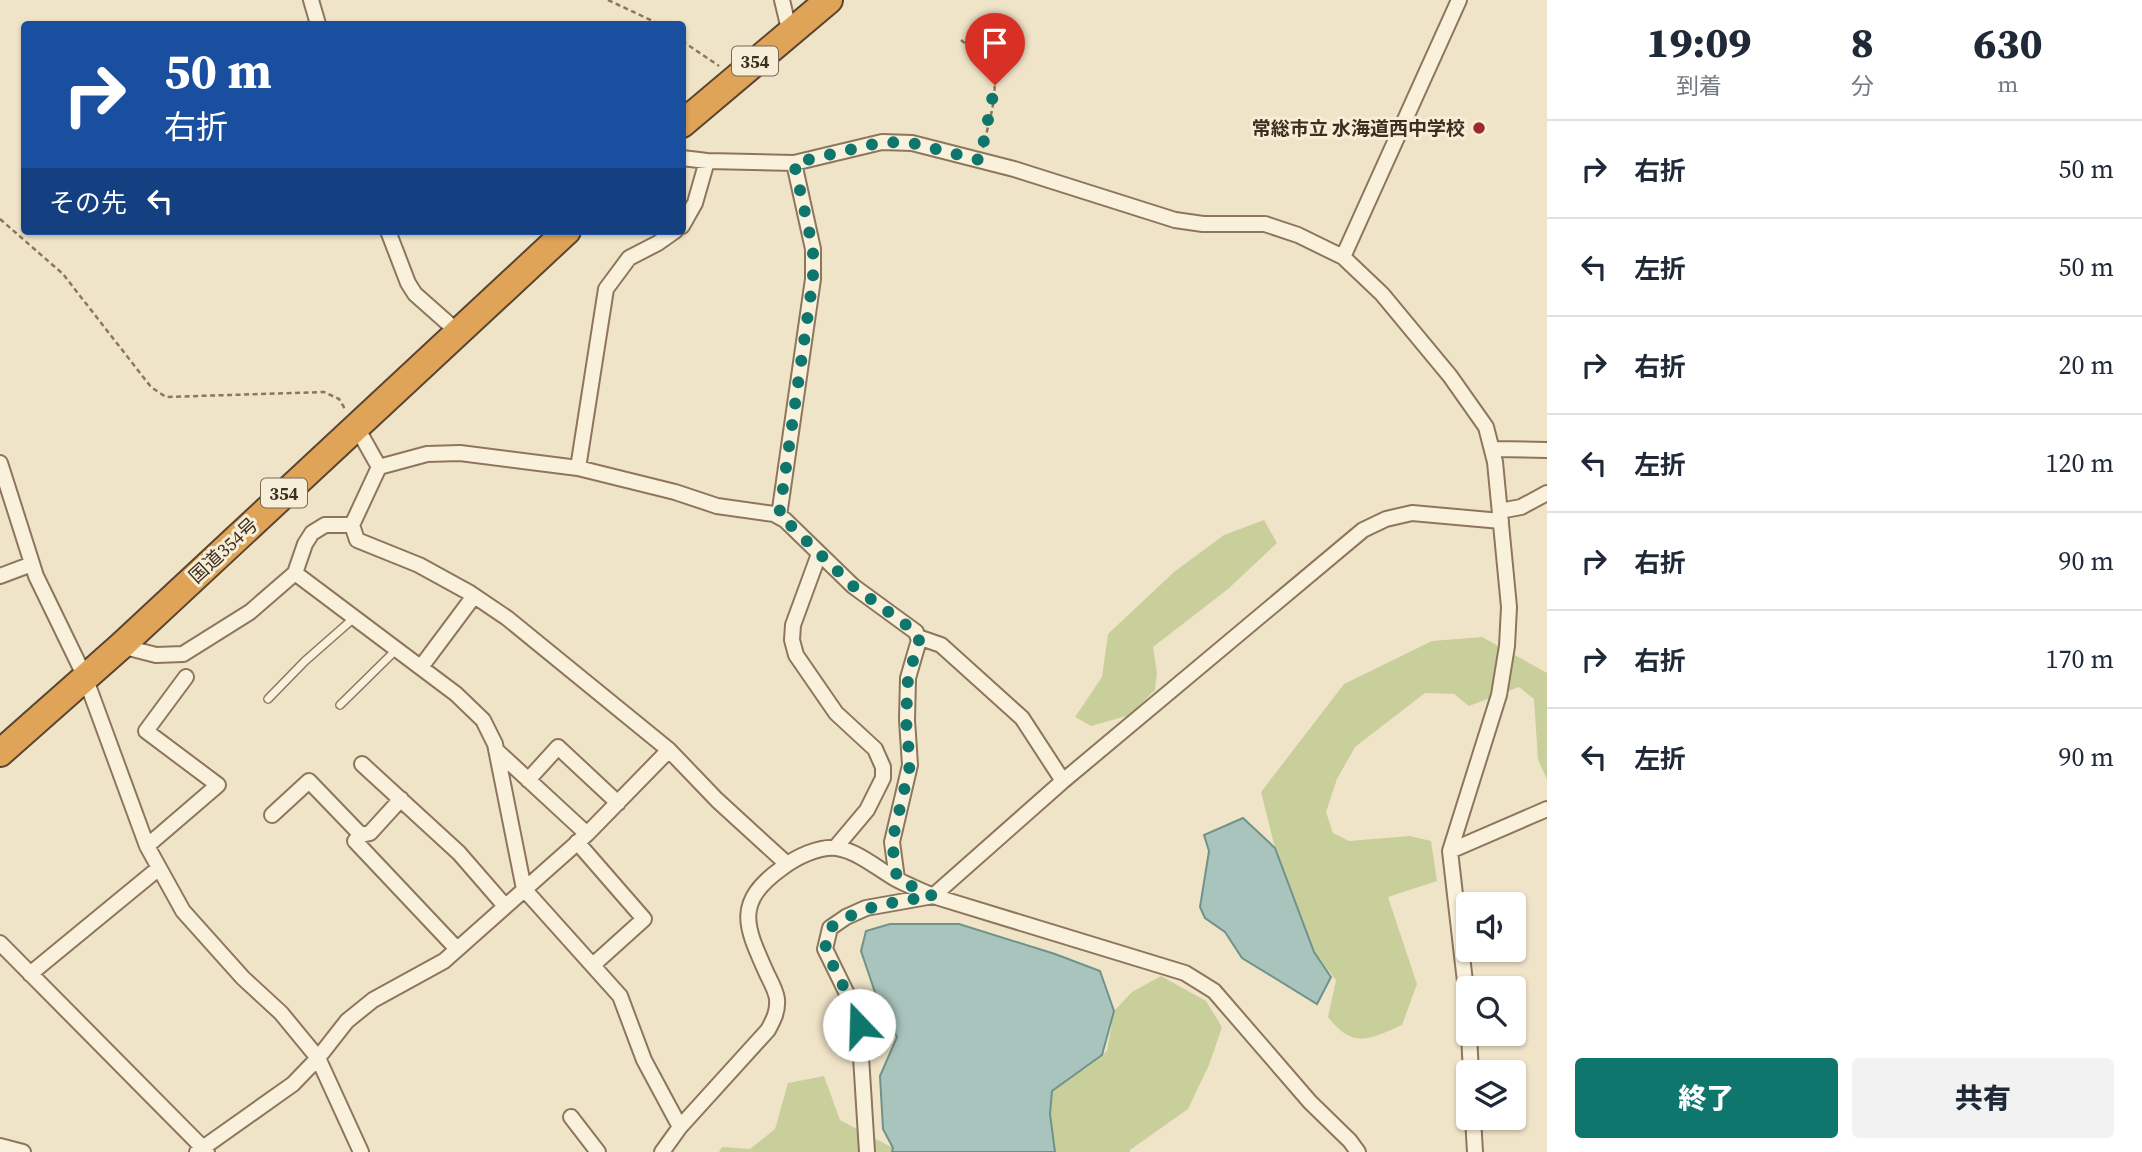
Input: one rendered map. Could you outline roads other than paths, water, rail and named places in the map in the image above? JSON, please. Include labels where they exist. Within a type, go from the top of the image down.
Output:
[{"type":"highway","name":"354","points":[[686,121],[828,0]]},
{"type":"highway","name":"国道354号","points":[[0,753],[121,646],[563,235]]},
{"type":"street","points":[[311,0],[317,21]]},
{"type":"street","points":[[782,0],[787,20],[793,29]]},
{"type":"street","points":[[1343,257],[1459,0]]},
{"type":"street","points":[[686,158],[794,163],[882,142],[912,143],[980,160],[1175,220],[1265,224],[1298,235],[1343,257],[1382,294],[1450,376],[1486,427],[1492,449],[1509,607],[1507,646],[1499,695],[1450,851],[1464,976]]},
{"type":"street","points":[[686,219],[695,203],[707,161]]},
{"type":"street","points":[[779,516],[813,279],[813,249],[794,163]]},
{"type":"street","points":[[390,235],[415,294],[459,333]]},
{"type":"street","points":[[578,468],[607,289],[629,258],[669,235]]},
{"type":"street","points":[[356,426],[379,467]]},
{"type":"street","points":[[1492,449],[1547,450]]},
{"type":"street","points":[[787,864],[717,800],[669,750],[507,618],[419,565],[357,540],[352,525],[379,467],[427,454],[460,453],[578,468],[675,492],[717,506],[774,514],[785,520],[853,586],[918,636],[908,678],[906,720],[910,765],[892,842],[897,879]]},
{"type":"street","points":[[0,463],[32,564],[85,677],[147,846],[183,911],[243,978],[282,1013],[318,1058],[360,1152]]},
{"type":"street","points":[[867,1152],[859,1025],[852,1004],[825,949],[830,928],[866,908],[933,896],[1063,781],[1363,530],[1386,519],[1412,513],[1500,516],[1547,493]]},
{"type":"street","points":[[121,646],[156,655],[183,654],[250,612],[295,573],[305,544],[312,533],[326,525],[352,525]]},
{"type":"street","points":[[819,554],[793,625],[792,640],[796,655],[836,713],[875,748],[883,767],[883,778],[867,810],[835,848]]},
{"type":"street","points":[[0,576],[32,564]]},
{"type":"street","points":[[295,573],[456,694],[482,720],[496,750],[524,889],[620,996],[644,1060],[680,1127]]},
{"type":"street","points":[[421,667],[474,596]]},
{"type":"street","points":[[918,636],[941,645],[1022,718],[1063,781]]},
{"type":"street","points":[[147,846],[218,785],[146,731],[186,677]]},
{"type":"street","points":[[528,780],[558,747],[618,803]]},
{"type":"street","points":[[496,750],[582,838],[644,919],[593,965]]},
{"type":"street","points":[[0,943],[202,1151],[293,1084],[347,1021],[373,1000],[444,961],[582,838],[669,750]]},
{"type":"street","points":[[362,764],[459,853],[505,906]]},
{"type":"street","points":[[272,815],[309,781],[361,835]]},
{"type":"street","points":[[401,799],[370,832],[355,841],[457,949]]},
{"type":"street","points":[[1450,851],[1547,809]]},
{"type":"street","points":[[662,1152],[680,1127],[768,1030],[776,1014],[777,996],[749,934],[748,915],[752,898],[763,881],[787,864],[817,850],[835,848],[849,851],[933,896],[1185,973],[1214,990],[1310,1102],[1350,1140],[1358,1152]]},
{"type":"street","points":[[30,974],[159,868]]},
{"type":"street","points":[[572,1117],[598,1152]]},
{"type":"street","points":[[1474,1130],[1475,1152]]},
{"type":"street","points":[[0,1146],[23,1152]]},
{"type":"lane","points":[[268,699],[305,661],[354,618]]},
{"type":"lane","points":[[341,705],[397,650]]},
{"type":"water","points":[[1243,818],[1275,848],[1314,952],[1331,977],[1317,1004],[1242,958],[1225,932],[1205,918],[1200,907],[1209,851],[1204,835]]},
{"type":"water","points":[[890,924],[959,924],[1100,971],[1114,1011],[1102,1055],[1052,1091],[1050,1114],[1055,1152],[892,1152],[893,1148],[883,1129],[880,1076],[897,1037],[879,1004],[861,951],[866,931]]},
{"type":"place","name":"常総市立 水海道西中学校","points":[[1479,128]]}]
